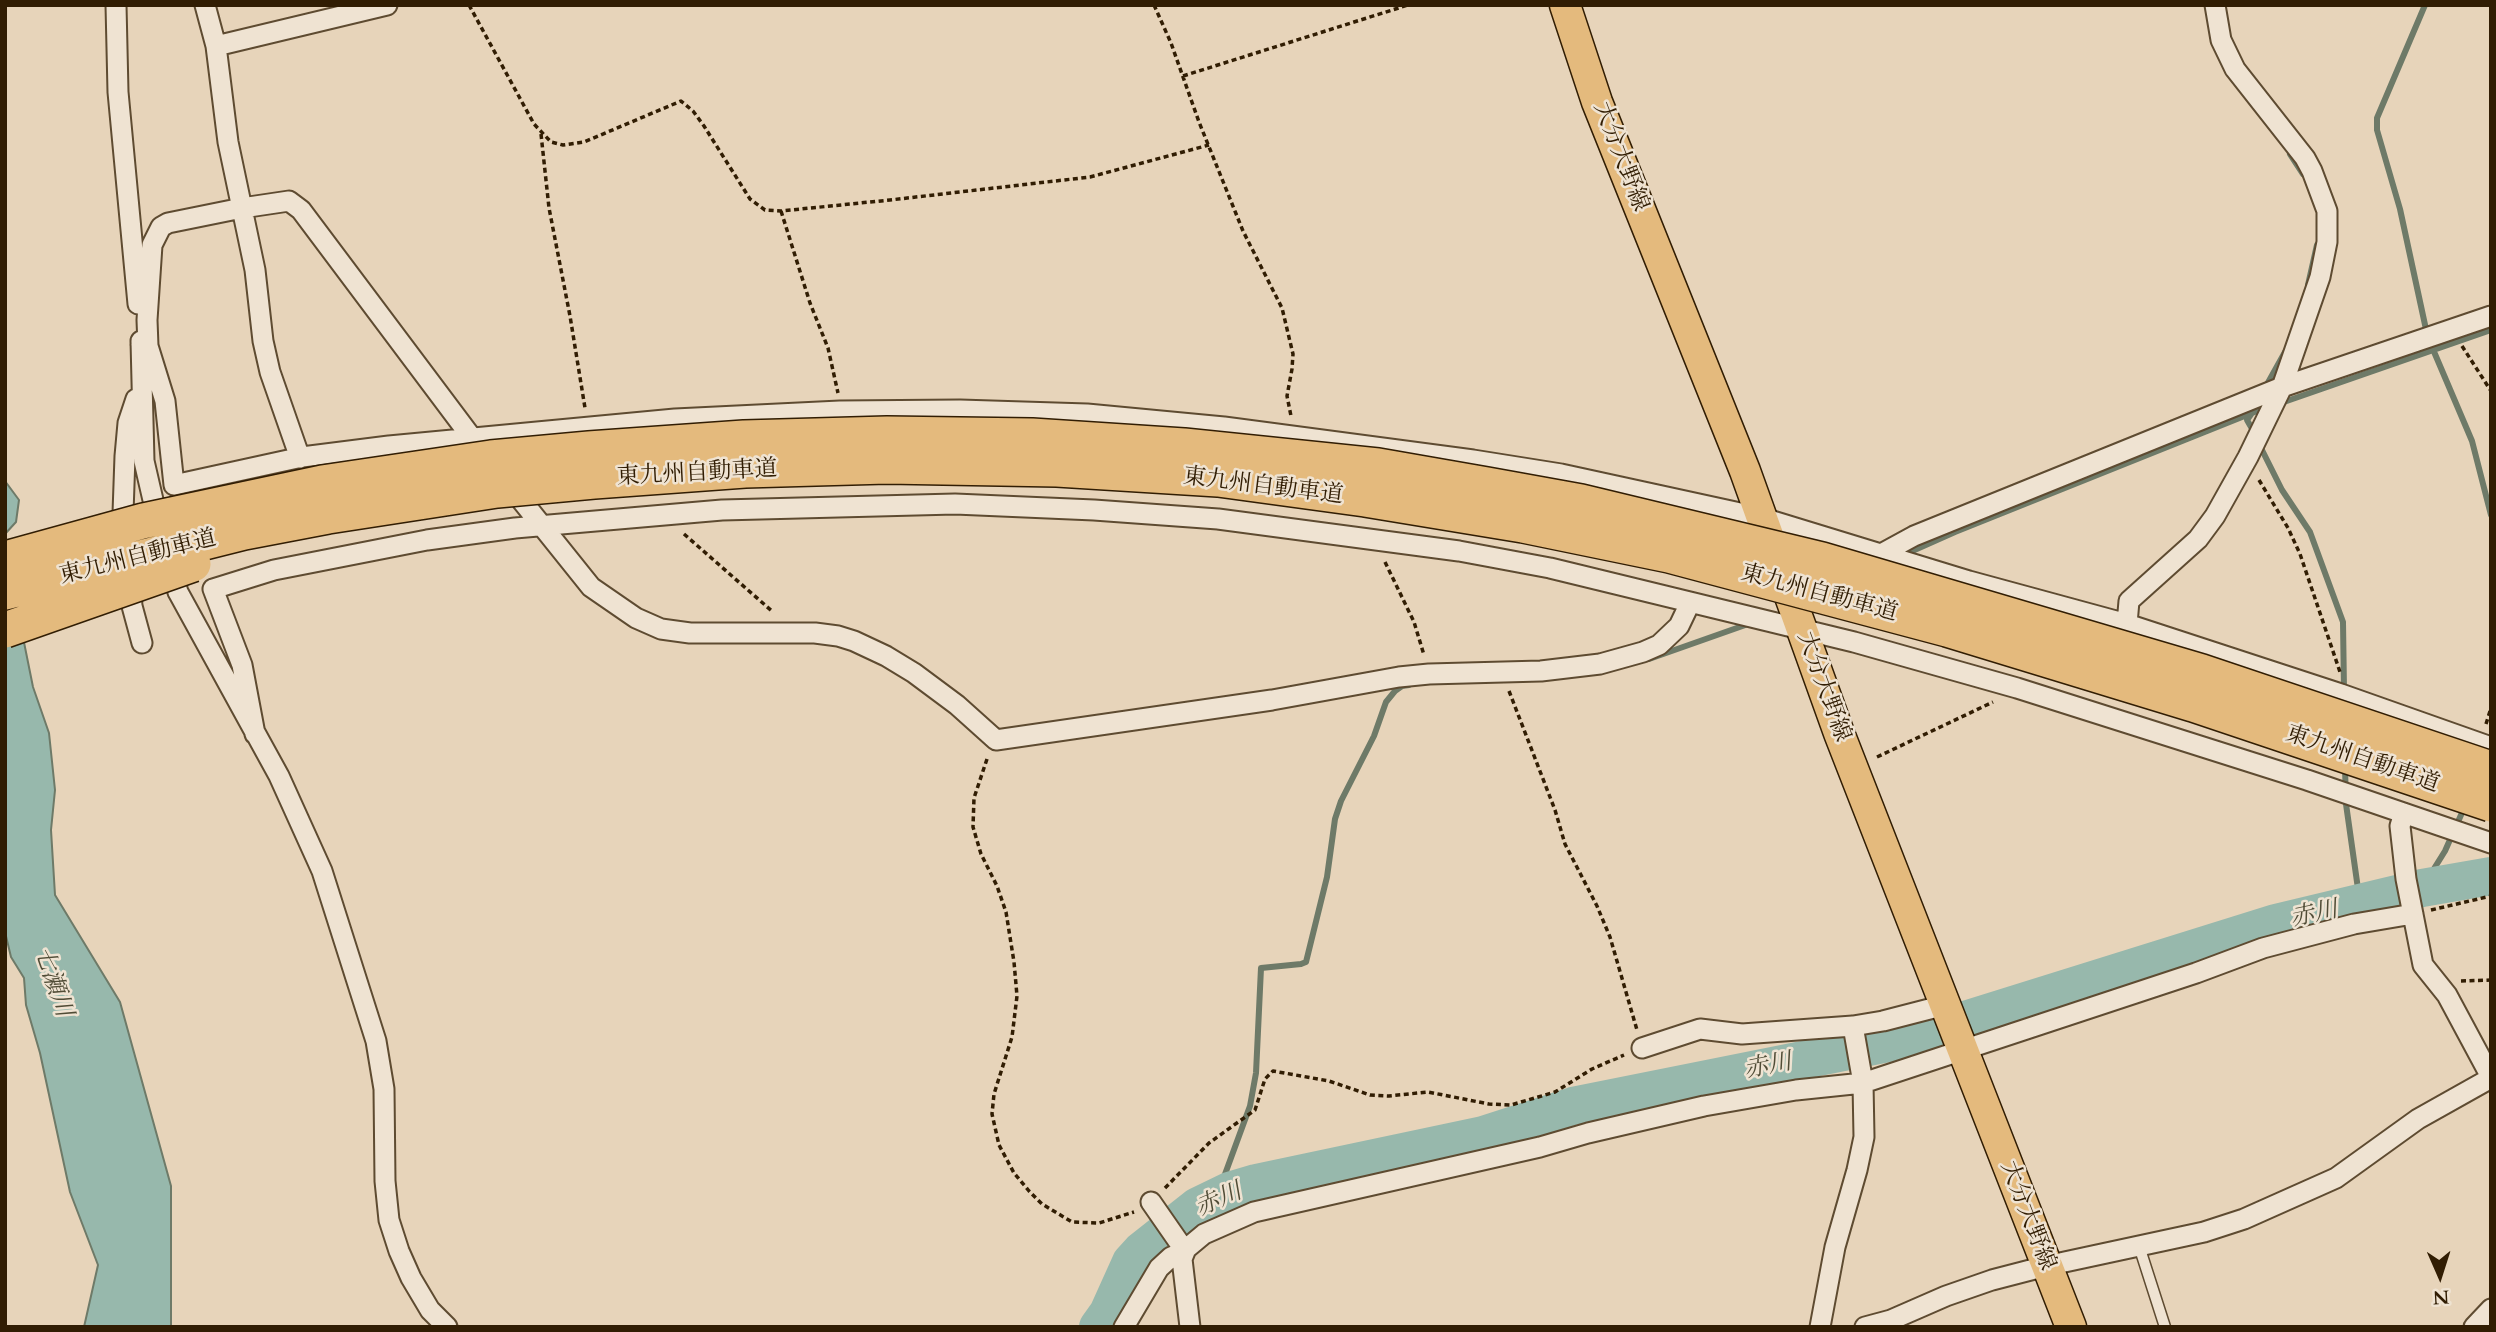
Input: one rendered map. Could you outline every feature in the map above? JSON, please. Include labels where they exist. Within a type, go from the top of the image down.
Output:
[{"type":"highway","name":"東九州自動車道","points":[[5,559],[143,521],[395,471],[481,448],[589,449],[744,438],[887,434],[1032,436],[1184,446],[1378,466],[1581,502],[1822,560],[2202,671],[2491,769]]},
{"type":"highway","points":[[5,533],[299,476],[481,448]]},
{"type":"highway","name":"東九州自動車道","points":[[5,592],[178,548],[328,516],[497,490],[566,483],[745,470],[887,466],[1057,469],[1218,479],[1365,499],[1523,525],[1656,552],[1947,629],[2193,704],[2491,804]]},
{"type":"highway","points":[[5,630],[328,516]]},
{"type":"main road","name":"大分大野線","points":[[1565,5],[1602,113],[1763,518],[1854,770],[2071,1327]]},
{"type":"street","points":[[116,5],[119,105],[144,346],[165,401],[174,485],[300,458],[481,448],[589,426],[840,411],[960,410],[1087,414],[1293,436],[1561,474],[1763,518],[2127,624],[2341,694],[2491,747]]},
{"type":"street","points":[[205,5],[216,46],[228,142],[255,270],[266,356],[300,458]]},
{"type":"street","points":[[216,46],[387,5]]},
{"type":"street","points":[[2127,624],[2129,601],[2198,539],[2216,516],[2246,461],[2282,387],[2325,258],[2327,212],[2319,185],[2305,158],[2260,104],[2226,54],[2215,5]]},
{"type":"street","points":[[447,1327],[430,1310],[411,1278],[389,1220],[385,1181],[384,1089],[376,1041],[322,871],[279,776],[178,592],[150,493],[144,460],[141,387],[151,258],[157,232],[168,223],[284,201],[298,206],[542,526],[592,587],[616,606],[661,629],[690,633],[796,632],[838,636],[886,656],[939,691],[996,740],[1272,700],[1399,677],[1541,671],[1587,666],[1643,652],[1659,645],[1674,632],[1690,603]]},
{"type":"street","points":[[1881,554],[1914,536],[2282,387],[2491,316]]},
{"type":"street","points":[[141,387],[128,423],[123,513],[132,606],[142,643]]},
{"type":"street","points":[[255,734],[242,666],[213,589],[274,570],[415,543],[542,526],[722,510],[955,504],[1094,510],[1219,519],[1459,551],[1550,568],[1802,629],[2022,690],[2244,759],[2491,843]]},
{"type":"street","points":[[1865,1327],[1898,1322],[1969,1288],[2046,1266],[2224,1227],[2336,1178],[2418,1119],[2491,1077],[2447,995],[2423,965],[2401,836],[2400,825],[2404,813]]},
{"type":"street","points":[[1124,1327],[1158,1268],[1171,1257],[1185,1251],[1204,1234],[1270,1207],[1540,1147],[1704,1106],[1796,1090],[1863,1083],[2196,973],[2263,948],[2354,925],[2413,914]]},
{"type":"street","points":[[1642,1048],[1700,1029],[1742,1034],[1853,1026],[1945,1005]]},
{"type":"street","points":[[1820,1327],[1835,1247],[1862,1152],[1863,1083],[1853,1026]]},
{"type":"street","points":[[1151,1202],[1185,1251],[1183,1269],[1190,1327]]},
{"type":"street","points":[[2473,1327],[2491,1310]]},
{"type":"lane","points":[[2139,1246],[2165,1327]]},
{"type":"path","points":[[469,5],[541,134],[556,144],[578,144],[681,102],[693,111],[704,126],[750,200],[765,210],[781,211],[1090,177],[1209,145]]},
{"type":"path","points":[[1154,5],[1243,230],[1282,308],[1293,362],[1287,396],[1293,436]]},
{"type":"path","points":[[1183,76],[1408,5]]},
{"type":"path","points":[[541,134],[549,208],[589,426]]},
{"type":"path","points":[[781,211],[810,303],[828,348],[840,411]]},
{"type":"path","points":[[2455,328],[2462,346],[2491,391]]},
{"type":"path","points":[[2246,461],[2274,504],[2300,554],[2338,663],[2341,694]]},
{"type":"path","points":[[680,531],[796,632]]},
{"type":"path","points":[[996,740],[978,784],[973,811],[976,842],[1006,912],[1016,980],[1015,1022],[994,1094],[992,1114],[999,1145],[1014,1173],[1029,1191],[1042,1204],[1072,1222],[1086,1224],[1115,1220],[1136,1212],[1151,1202],[1209,1143],[1255,1110],[1265,1079],[1273,1071],[1329,1081],[1370,1095],[1428,1092],[1489,1104],[1511,1105],[1555,1092],[1592,1069],[1642,1048],[1613,945],[1597,906],[1565,844],[1504,672]]},
{"type":"path","points":[[1854,770],[1885,752],[2022,690]]},
{"type":"path","points":[[2413,914],[2491,896]]},
{"type":"water","points":[[5,481],[19,500],[16,522],[5,534]]},
{"type":"water","name":"七瀬川","points":[[5,548],[33,687],[49,733],[55,790],[51,830],[55,895],[120,1002],[171,1186],[171,1327],[84,1327],[98,1265],[70,1192],[40,1053],[26,1005],[24,978],[11,957],[5,932]]},
{"type":"waterway","points":[[2425,5],[2377,118],[2377,130],[2400,209],[2427,334]]},
{"type":"waterway","points":[[2290,154],[2303,174]]},
{"type":"waterway","points":[[2308,285],[2317,245]]},
{"type":"waterway","points":[[2281,403],[2491,330]]},
{"type":"waterway","points":[[2432,347],[2472,441],[2491,515]]},
{"type":"waterway","points":[[2265,388],[2285,352]]},
{"type":"waterway","points":[[1901,556],[2267,407]]},
{"type":"waterway","points":[[2252,413],[2247,420],[2255,434]]},
{"type":"waterway","points":[[2259,444],[2282,490],[2310,532],[2343,622],[2344,690]]},
{"type":"waterway","points":[[1649,659],[1751,623]]},
{"type":"waterway","points":[[1217,1196],[1250,1106],[1256,1073],[1261,968],[1306,962],[1327,877],[1335,819],[1341,801],[1374,736],[1386,702],[1395,691],[1409,685]]},
{"type":"waterway","points":[[2345,767],[2346,804],[2360,903]]},
{"type":"waterway","points":[[2422,888],[2445,851],[2465,806]]},
{"type":"waterway","name":"赤川","points":[[1098,1327],[1108,1313],[1131,1262],[1141,1251],[1198,1206],[1229,1191],[1483,1135],[1573,1106],[1898,1041],[2276,923],[2422,888],[2491,876]]}]
